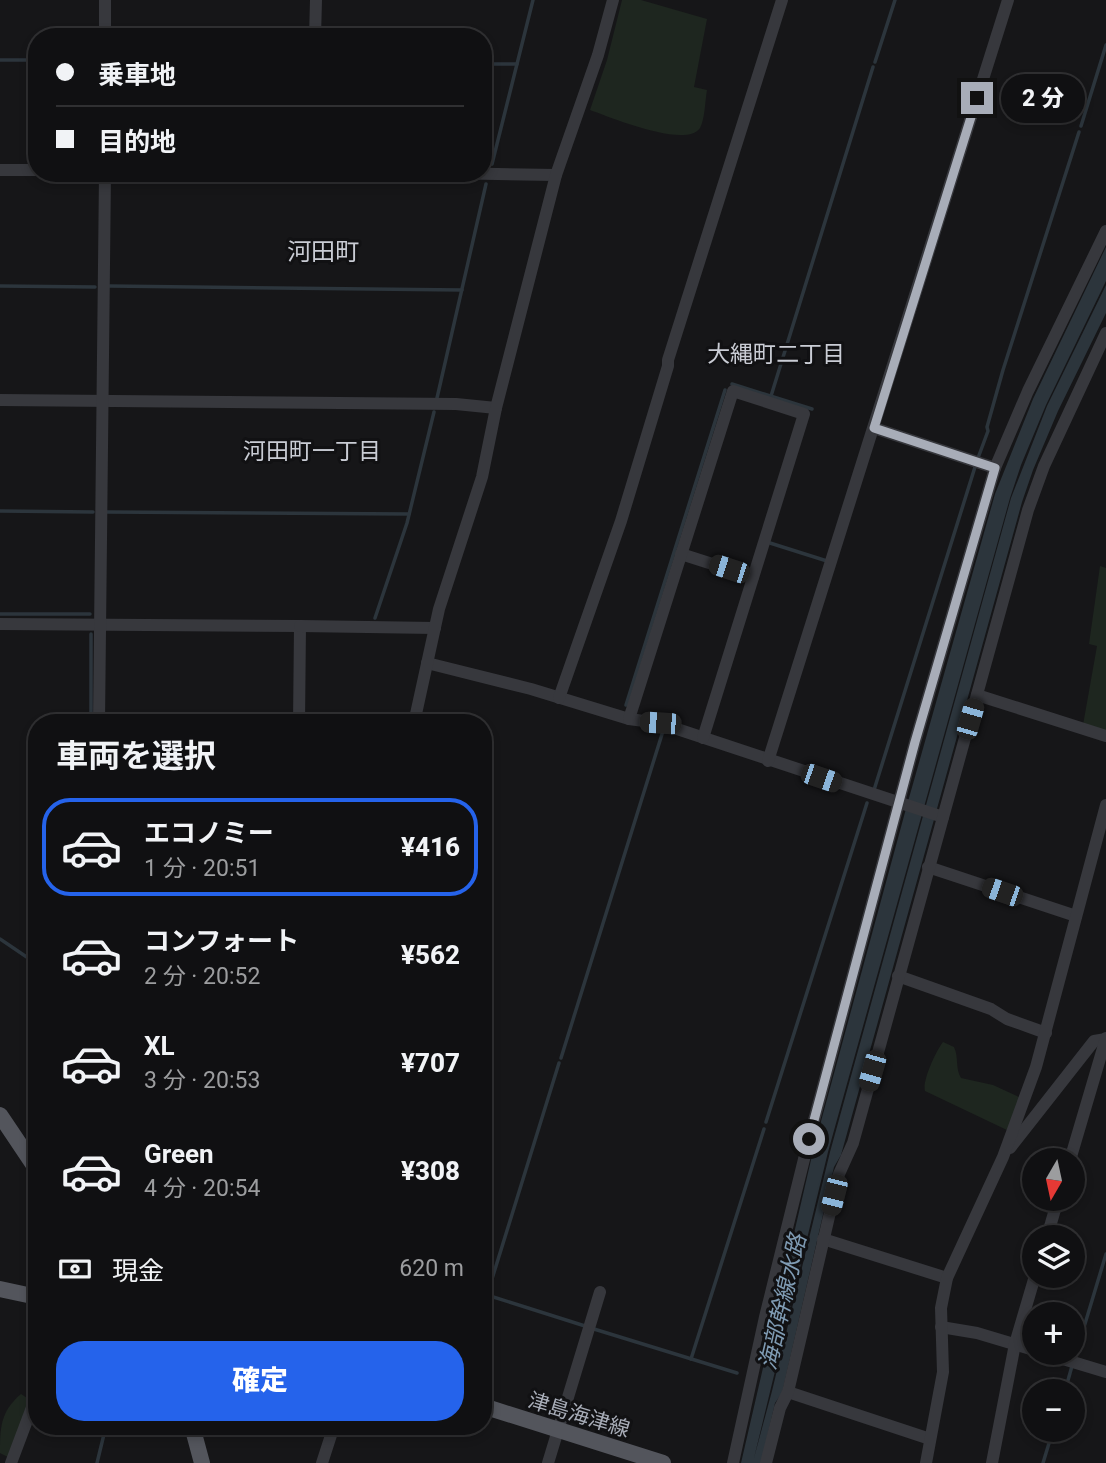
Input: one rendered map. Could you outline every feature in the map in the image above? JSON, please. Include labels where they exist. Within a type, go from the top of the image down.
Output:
[{"type":"main road","points":[[0,1115],[28,1157]]},
{"type":"main road","points":[[0,1289],[28,1295]]},
{"type":"main road","name":"津島海津線","points":[[492,1409],[663,1463]]},
{"type":"main road","points":[[194,1435],[202,1463]]},
{"type":"street","points":[[105,0],[105,28]]},
{"type":"street","points":[[315,28],[316,0]]},
{"type":"street","points":[[416,714],[435,628],[482,477],[496,408],[556,175],[598,55],[613,0]]},
{"type":"street","points":[[559,698],[621,521],[668,360],[782,0]]},
{"type":"street","points":[[768,761],[1008,0]]},
{"type":"street","points":[[0,170],[28,170]]},
{"type":"street","points":[[492,174],[556,175]]},
{"type":"street","points":[[99,714],[105,182]]},
{"type":"street","points":[[733,1463],[765,1317],[809,1139],[899,804],[995,468],[1028,391],[1106,231]]},
{"type":"street","points":[[766,1463],[780,1408],[788,1392],[839,1174],[853,1143],[1028,510],[1044,466],[1106,333]]},
{"type":"street","points":[[629,719],[733,391],[804,414],[703,738]]},
{"type":"street","points":[[0,400],[456,404],[496,408]]},
{"type":"street","points":[[874,428],[995,468]]},
{"type":"street","points":[[681,554],[753,577]]},
{"type":"street","points":[[0,624],[435,628]]},
{"type":"street","points":[[299,714],[300,626]]},
{"type":"street","points":[[427,663],[629,719],[660,723],[943,817]]},
{"type":"street","points":[[977,695],[1106,736]]},
{"type":"street","points":[[926,1463],[943,1372],[941,1308],[947,1278],[1003,1157],[1046,1033],[1106,804]]},
{"type":"street","points":[[928,867],[1076,916]]},
{"type":"street","points":[[898,976],[991,1009],[1007,1019],[1046,1033]]},
{"type":"street","points":[[1003,1157],[1094,1041],[1106,1039],[1074,1148]]},
{"type":"street","points":[[823,1239],[947,1278]]},
{"type":"street","points":[[992,1463],[1015,1344],[1031,1288]]},
{"type":"street","points":[[548,1463],[600,1292]]},
{"type":"street","points":[[941,1328],[977,1333],[1022,1346]]},
{"type":"street","points":[[1083,1365],[1106,1372]]},
{"type":"street","points":[[788,1392],[930,1439]]},
{"type":"street","points":[[11,1463],[28,1418]]},
{"type":"street","points":[[322,1463],[331,1435]]},
{"type":"shaded area","points":[[622,0],[641,0],[707,19],[694,87],[707,90],[705,110],[700,128],[692,134],[647,130],[590,110],[607,60]]},
{"type":"shaded area","points":[[1100,566],[1106,568],[1106,733],[1083,725],[1097,646],[1089,644]]},
{"type":"shaded area","points":[[943,1042],[954,1047],[961,1078],[993,1085],[1021,1098],[1009,1131],[925,1091],[933,1059]]},
{"type":"shaded area","points":[[21,1394],[28,1399],[28,1405],[8,1457],[0,1453],[1,1428],[5,1414]]},
{"type":"water","name":"海部幹線水路","points":[[1106,247],[1106,281],[1046,405],[1010,498],[828,1152],[754,1458],[830,1152],[1011,498],[1047,406],[1106,285],[1106,313],[1058,411],[1022,502],[841,1155],[834,1167],[782,1393],[775,1403],[761,1463],[741,1463],[814,1147],[995,494],[1033,399]]},
{"type":"waterway","points":[[492,164],[533,0]]},
{"type":"waterway","points":[[875,62],[895,0]]},
{"type":"waterway","points":[[1081,126],[1106,45]]},
{"type":"waterway","points":[[0,60],[28,60]]},
{"type":"waterway","points":[[492,64],[517,64]]},
{"type":"waterway","points":[[771,396],[873,67]]},
{"type":"waterway","points":[[978,458],[988,431],[1003,370],[1079,132]]},
{"type":"waterway","points":[[437,398],[486,184]]},
{"type":"waterway","points":[[0,286],[95,287]]},
{"type":"waterway","points":[[109,286],[462,290]]},
{"type":"waterway","points":[[732,384],[812,409]]},
{"type":"waterway","points":[[626,705],[725,390]]},
{"type":"waterway","points":[[375,618],[407,523],[434,412]]},
{"type":"waterway","points":[[874,790],[975,467]]},
{"type":"waterway","points":[[0,511],[93,512]]},
{"type":"waterway","points":[[107,512],[409,514]]},
{"type":"waterway","points":[[770,543],[827,561]]},
{"type":"waterway","points":[[0,614],[90,614]]},
{"type":"waterway","points":[[91,634],[91,714]]},
{"type":"waterway","points":[[561,1058],[663,731],[668,732]]},
{"type":"waterway","points":[[766,1122],[867,803]]},
{"type":"waterway","points":[[0,939],[28,958]]},
{"type":"waterway","points":[[492,1279],[559,1063]]},
{"type":"waterway","points":[[691,1359],[764,1129]]},
{"type":"waterway","points":[[1085,1324],[1106,1254]]},
{"type":"waterway","points":[[492,1297],[585,1326]]},
{"type":"waterway","points":[[594,1329],[737,1373]]},
{"type":"waterway","points":[[1068,1379],[1072,1366]]},
{"type":"waterway","points":[[97,1463],[104,1435]]},
{"type":"waterway","points":[[1043,1463],[1049,1442]]},
{"type":"district","name":"河田町","points":[[323,252]]},
{"type":"district","name":"大縄町二丁目","points":[[776,354]]},
{"type":"district","name":"河田町一丁目","points":[[312,451]]},
{"type":"route","points":[[809,1139],[915,742],[995,468],[874,428],[977,98]]}]
